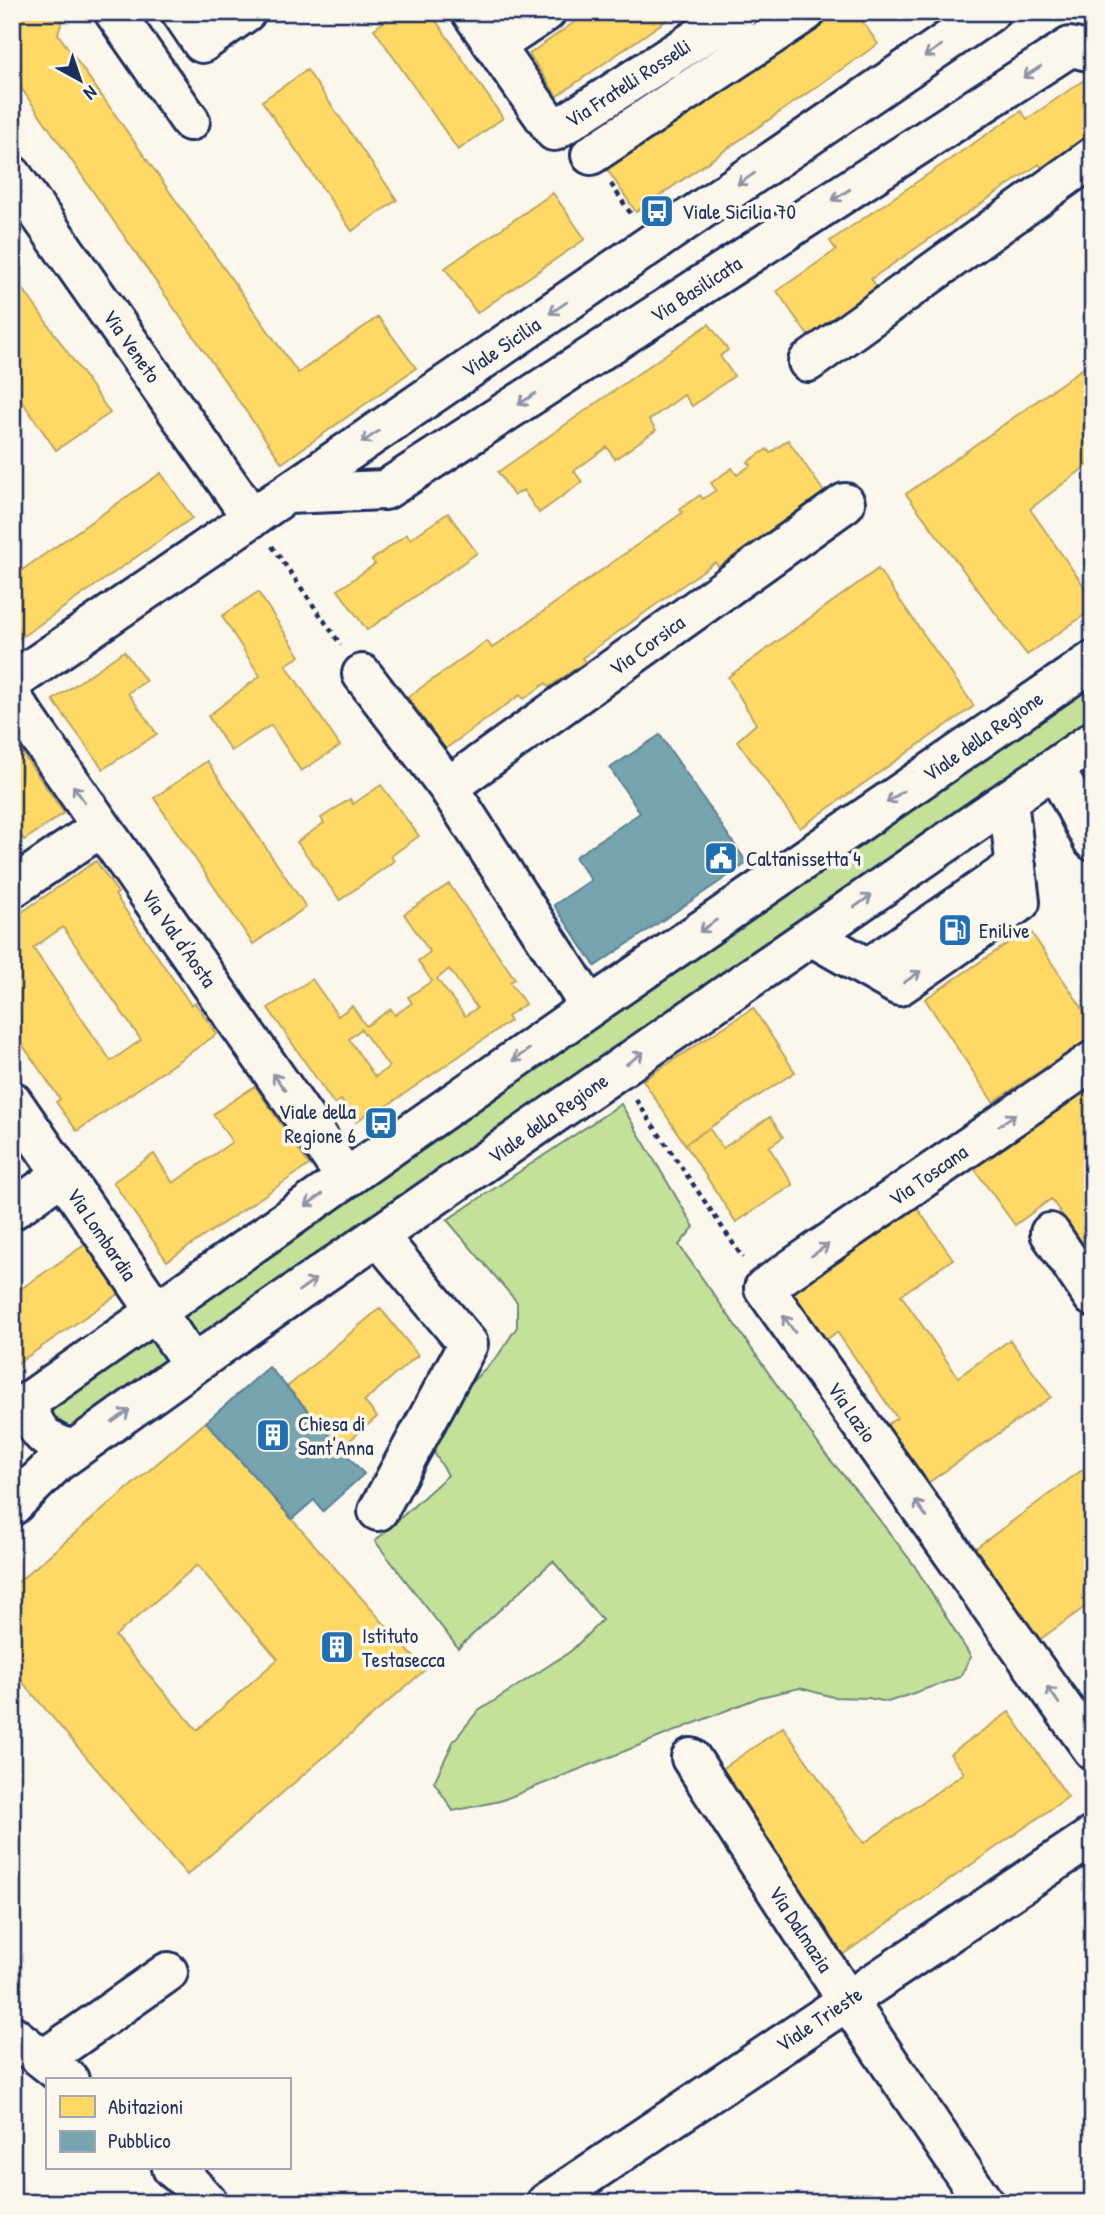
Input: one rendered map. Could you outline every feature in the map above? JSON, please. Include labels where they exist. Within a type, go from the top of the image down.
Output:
[{"type":"street","points":[[114,12],[190,121]]},
{"type":"street","points":[[181,12],[202,43],[246,12]]},
{"type":"street","points":[[471,12],[495,46],[546,12]]},
{"type":"street","name":"Via Fratelli Rosselli","points":[[495,46],[554,131],[737,12]]},
{"type":"street","points":[[591,155],[806,12]]},
{"type":"street","name":"Viale Sicilia","points":[[12,682],[990,12]]},
{"type":"street","name":"Via Basilicata","points":[[287,494],[385,490],[1070,47],[1093,52]]},
{"type":"street","points":[[808,362],[1093,157]]},
{"type":"street","name":"Via Veneto","points":[[12,175],[252,517]]},
{"type":"street","name":"Via Corsica","points":[[448,787],[845,503]]},
{"type":"street","name":"Viale della Regione","points":[[19,1408],[590,1007],[1093,661]]},
{"type":"street","points":[[362,674],[448,787],[590,1007]]},
{"type":"street","name":"Via Val d'Aosta","points":[[12,698],[346,1178]]},
{"type":"street","name":"Viale della Regione","points":[[12,1506],[57,1462],[193,1365],[1093,741]]},
{"type":"street","points":[[1055,768],[1093,841]]},
{"type":"street","points":[[811,936],[868,968],[1016,866],[1008,800]]},
{"type":"street","points":[[12,888],[102,827]]},
{"type":"street","name":"Via Toscana","points":[[764,1288],[1093,1061]]},
{"type":"street","name":"Via Lombardia","points":[[12,1101],[193,1365]]},
{"type":"street","points":[[12,1210],[62,1175]]},
{"type":"street","points":[[1051,1233],[1093,1297]]},
{"type":"street","points":[[378,1236],[468,1344],[378,1511]]},
{"type":"street","name":"Via Lazio","points":[[764,1288],[1093,1750]]},
{"type":"street","points":[[19,1408],[42,1435],[57,1445],[74,1450]]},
{"type":"street","name":"Via Dalmazia","points":[[691,1758],[984,2203]]},
{"type":"street","name":"Viale Trieste","points":[[546,2203],[1093,1836]]},
{"type":"street","points":[[12,2035],[56,2070],[168,1972]]},
{"type":"street","points":[[175,2170],[208,2203]]},
{"type":"path","points":[[252,517],[362,674]]},
{"type":"path","points":[[616,1070],[764,1288]]},
{"type":"green space","points":[[1093,662],[1093,741],[74,1450],[32,1421]]},
{"type":"green space","points":[[621,1104],[694,1227],[679,1245],[826,1455],[914,1565],[971,1657],[960,1677],[888,1702],[868,1698],[833,1697],[800,1688],[760,1697],[500,1801],[453,1811],[434,1782],[453,1742],[477,1712],[571,1651],[602,1620],[553,1561],[458,1648],[375,1541],[448,1475],[430,1446],[447,1406],[497,1357],[517,1327],[517,1302],[447,1220]]},
{"type":"building: Abitazioni","points":[[12,12],[65,12],[58,34],[298,373],[378,317],[416,368],[282,463],[12,75]]},
{"type":"building: Abitazioni","points":[[398,12],[430,12],[503,118],[458,150],[374,29]]},
{"type":"building: Abitazioni","points":[[589,12],[678,12],[557,96],[529,54]]},
{"type":"building: Abitazioni","points":[[833,12],[856,12],[878,44],[636,212],[607,169]]},
{"type":"building: Abitazioni","points":[[307,70],[397,200],[352,231],[262,101]]},
{"type":"building: Abitazioni","points":[[1087,78],[1093,86],[1093,141],[1046,173],[1039,164],[871,279],[878,289],[809,337],[777,291],[836,250],[830,241],[1021,111],[1027,119]]},
{"type":"building: Abitazioni","points":[[553,193],[585,239],[477,313],[445,268]]},
{"type":"building: Abitazioni","points":[[12,273],[110,413],[56,450],[12,387]]},
{"type":"building: Abitazioni","points":[[709,324],[728,350],[720,356],[734,376],[692,406],[684,395],[649,420],[656,430],[615,459],[607,447],[574,471],[582,482],[539,513],[523,490],[514,496],[498,472]]},
{"type":"building: Abitazioni","points":[[1093,361],[1093,461],[1030,509],[1093,599],[1093,609],[1027,655],[906,494]]},
{"type":"building: Abitazioni","points":[[788,440],[824,492],[719,567],[715,562],[582,658],[585,662],[549,687],[546,683],[524,699],[520,695],[445,749],[408,697],[487,641],[492,648],[682,513],[680,509],[700,495],[703,499],[716,490],[711,483],[732,468],[737,475],[751,465],[748,462],[767,449],[770,453]]},
{"type":"building: Abitazioni","points":[[161,473],[192,518],[16,641],[12,636],[12,577]]},
{"type":"building: Abitazioni","points":[[448,513],[477,553],[367,630],[338,590],[375,564],[372,560],[407,534],[410,539]]},
{"type":"building: Abitazioni","points":[[878,569],[974,706],[800,828],[737,741],[756,724],[728,677]]},
{"type":"building: Abitazioni","points":[[258,592],[300,656],[286,665],[340,746],[301,771],[271,725],[231,751],[208,716],[260,676],[222,616]]},
{"type":"building: Abitazioni","points":[[124,651],[146,681],[128,693],[157,734],[103,769],[53,700]]},
{"type":"building: Abitazioni","points":[[13,740],[64,813],[24,840],[12,823],[15,818],[12,814]]},
{"type":"building: Abitazioni","points":[[207,761],[306,907],[253,944],[154,798]]},
{"type":"building: Abitazioni","points":[[381,785],[419,836],[391,856],[394,861],[340,900],[297,842],[324,823],[321,818],[350,799],[353,804]]},
{"type":"building: Abitazioni","points":[[96,861],[118,893],[115,895],[191,1005],[195,1003],[217,1034],[77,1131],[56,1102],[60,1099],[12,1030],[12,919]],"holes":[[[63,927],[141,1040],[111,1061],[33,948]]]},
{"type":"building: Abitazioni","points":[[449,884],[515,979],[510,982],[525,1004],[507,1017],[510,1021],[375,1114],[372,1110],[356,1122],[341,1100],[334,1104],[268,1008],[312,979],[338,1016],[352,1006],[366,1026],[391,1009],[395,1015],[412,1003],[408,997],[432,981],[418,961],[430,952],[404,914]],"holes":[[[449,969],[477,1008],[465,1016],[437,979]],[[361,1029],[389,1067],[375,1077],[349,1039]]]},
{"type":"building: Abitazioni","points":[[1029,929],[1093,1024],[1093,1036],[993,1102],[925,999]]},
{"type":"building: Abitazioni","points":[[753,1008],[795,1072],[685,1144],[643,1080]]},
{"type":"building: Abitazioni","points":[[1093,1082],[1093,1258],[1051,1199],[1015,1225],[973,1167]]},
{"type":"building: Abitazioni","points":[[255,1086],[309,1165],[167,1261],[113,1182],[154,1154],[173,1183],[232,1142],[213,1114]]},
{"type":"building: Abitazioni","points":[[770,1117],[783,1137],[769,1147],[793,1185],[736,1222],[685,1144],[709,1128],[723,1148]]},
{"type":"building: Abitazioni","points":[[910,1198],[953,1259],[901,1295],[958,1377],[1010,1340],[1051,1397],[919,1489],[878,1431],[897,1418],[837,1332],[816,1347],[777,1291]]},
{"type":"building: Abitazioni","points":[[89,1242],[123,1291],[12,1367],[12,1295]]},
{"type":"building: Abitazioni","points":[[380,1308],[418,1355],[364,1401],[377,1417],[341,1448],[287,1387]]},
{"type":"building: Abitazioni","name":"Istituto Testasecca","points":[[206,1422],[425,1670],[187,1875],[12,1670],[12,1587]],"holes":[[[197,1565],[278,1659],[197,1730],[115,1636]]]},
{"type":"building: Abitazioni","points":[[1093,1462],[1093,1601],[1035,1643],[969,1553]]},
{"type":"building: Abitazioni","points":[[1009,1712],[1068,1797],[842,1955],[715,1774],[783,1727],[864,1843],[964,1773],[950,1754]]},
{"type":"building: Pubblico","points":[[660,735],[747,863],[595,966],[554,905],[591,880],[575,857],[640,813],[610,768]]},
{"type":"building: Pubblico","name":"Chiesa di Sant'Anna","points":[[269,1367],[364,1474],[323,1511],[314,1500],[292,1519],[206,1422]]},
{"type":"place","name":"Viale Sicilia 70","points":[[657,211]]},
{"type":"place","name":"Caltanissetta 4","points":[[721,858]]},
{"type":"place","name":"Enilive","points":[[955,930]]},
{"type":"place","name":"Viale della Regione 6","points":[[381,1123]]},
{"type":"place","name":"Chiesa di Sant'Anna","points":[[273,1435]]},
{"type":"place","name":"Istituto Testasecca","points":[[337,1647]]}]
